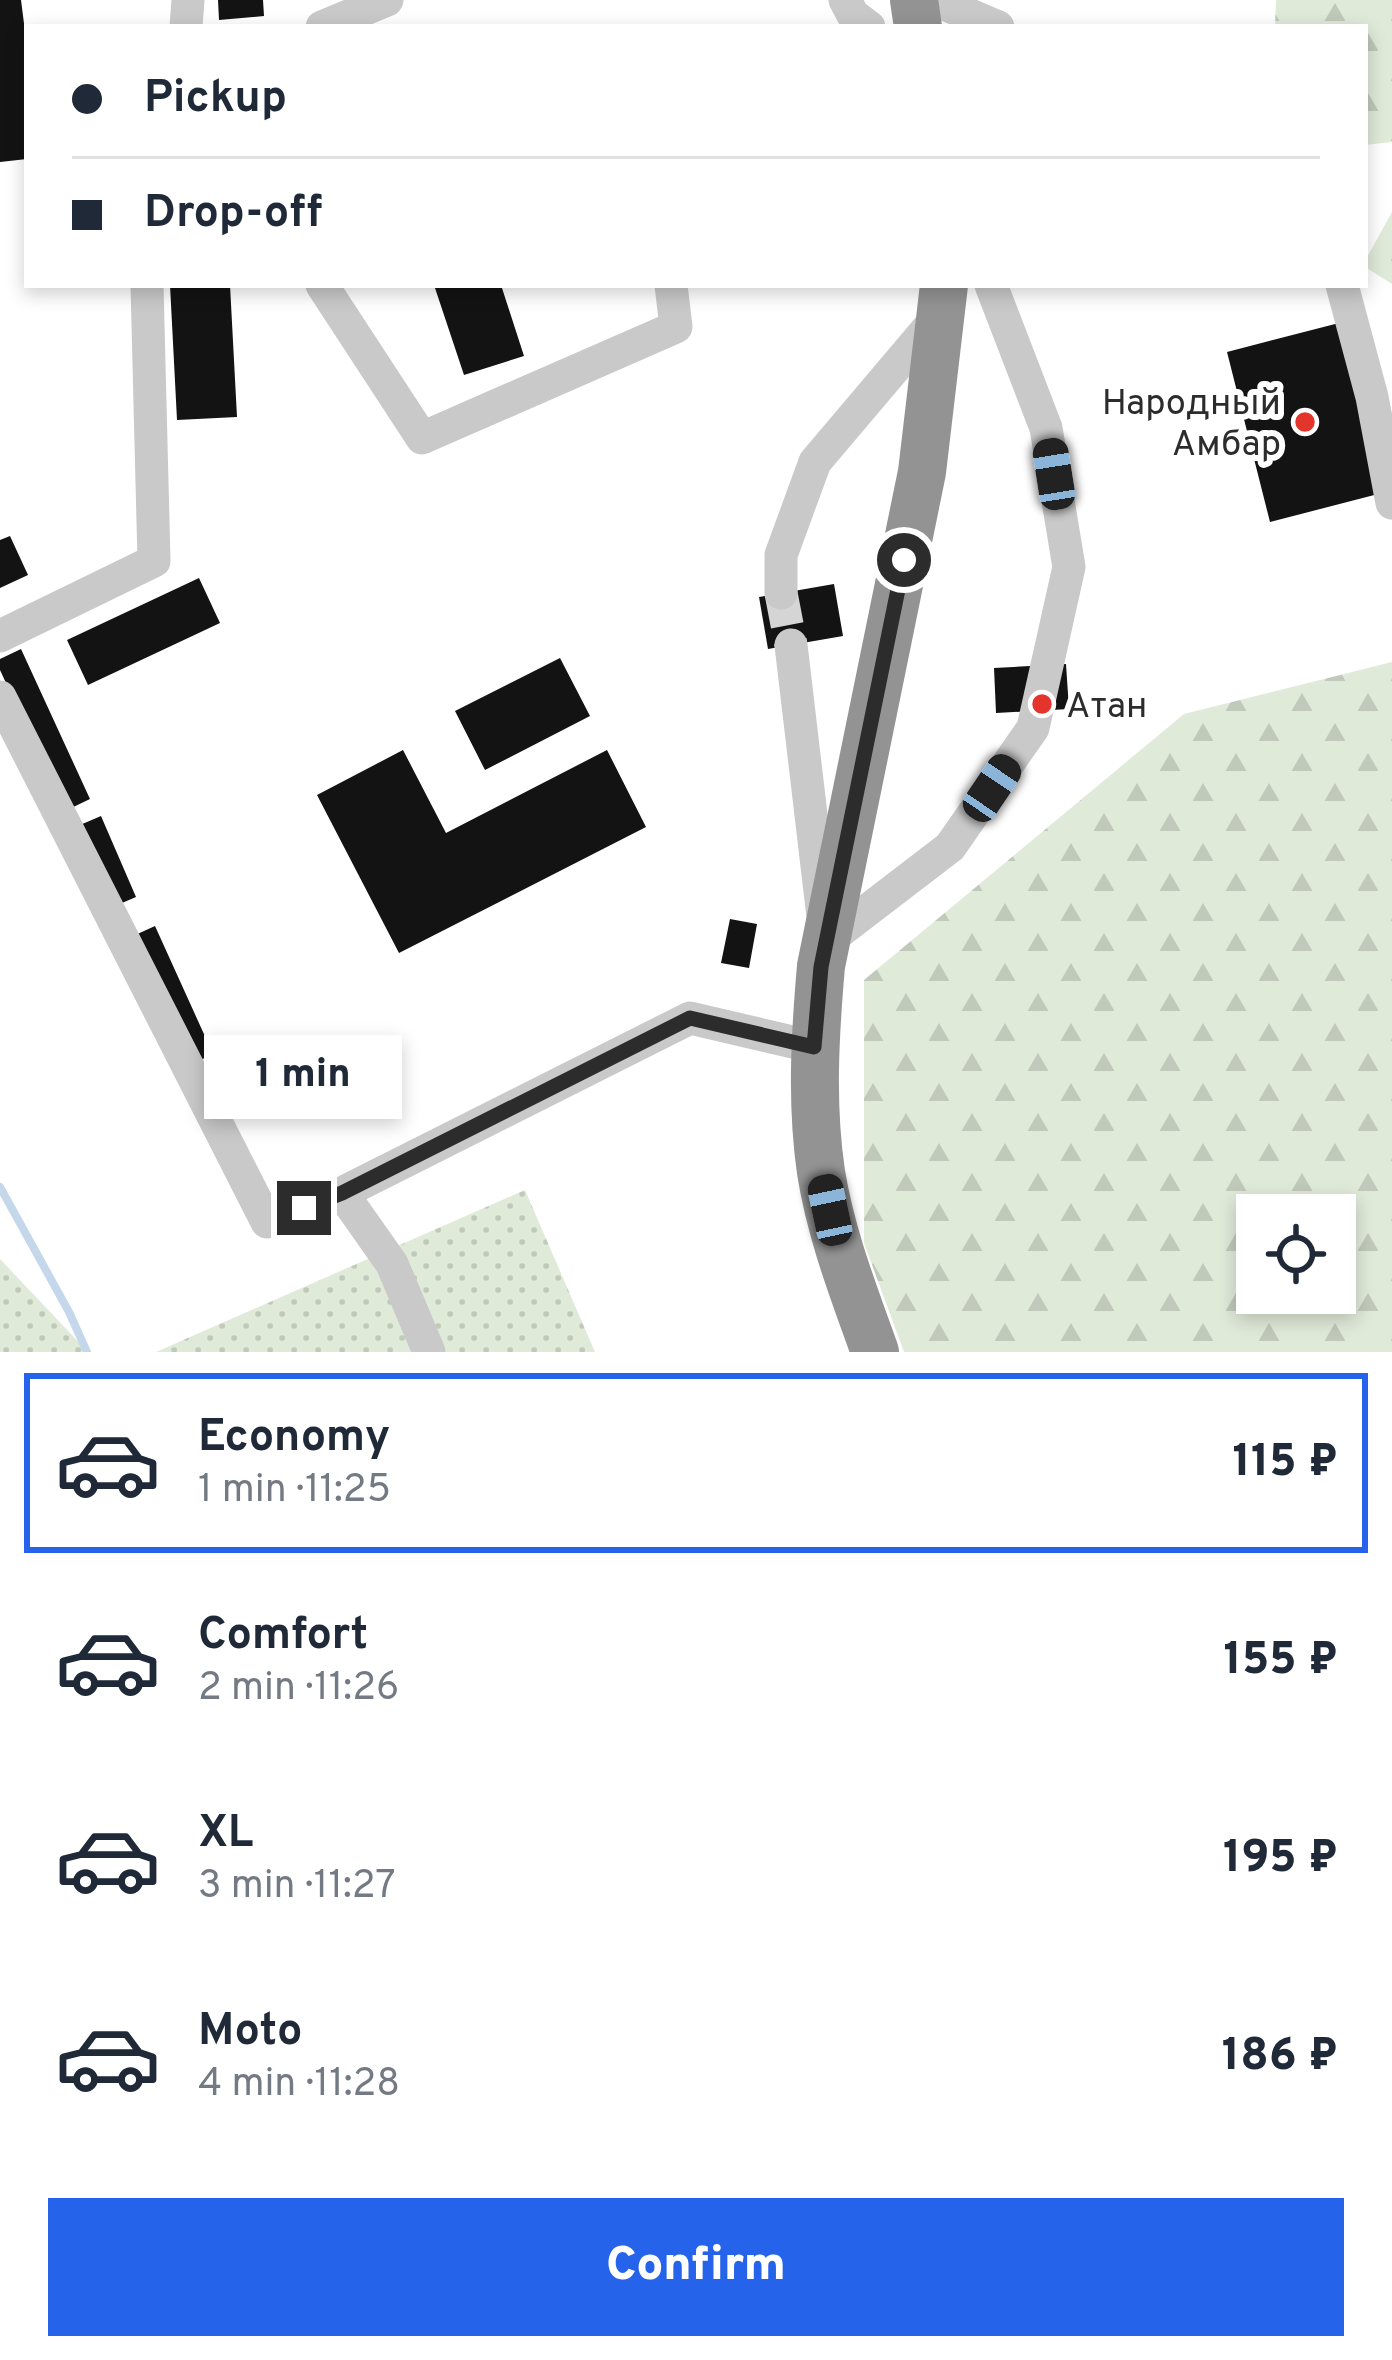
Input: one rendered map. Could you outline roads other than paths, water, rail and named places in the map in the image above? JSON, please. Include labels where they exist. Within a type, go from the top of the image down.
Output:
[{"type":"highway","points":[[875,1352],[838,1249],[821,1171],[814,1047],[826,942],[922,472],[943,298]]},
{"type":"street","points":[[329,24],[386,0]]},
{"type":"street","points":[[845,0],[865,24]]},
{"type":"street","points":[[935,0],[991,24]]},
{"type":"street","points":[[0,636],[154,561],[146,288]]},
{"type":"street","points":[[324,288],[422,438],[676,327],[670,288]]},
{"type":"street","points":[[826,942],[950,847],[1033,728],[1069,567],[1046,428],[992,288]]},
{"type":"street","points":[[1343,288],[1372,397],[1392,503]]},
{"type":"street","points":[[781,593],[781,555],[815,462],[943,298]]},
{"type":"street","points":[[790,645],[826,942]]},
{"type":"street","points":[[0,697],[267,1222],[342,1193],[690,1018],[814,1047]]},
{"type":"street","points":[[342,1193],[392,1264],[429,1352]]},
{"type":"waterway","points":[[0,1187],[87,1352]]},
{"type":"tunnel","points":[[781,593],[791,645]]},
{"type":"place","name":"Народный Амбар","points":[[1305,422]]},
{"type":"place","name":"Атан","points":[[1042,704]]}]
